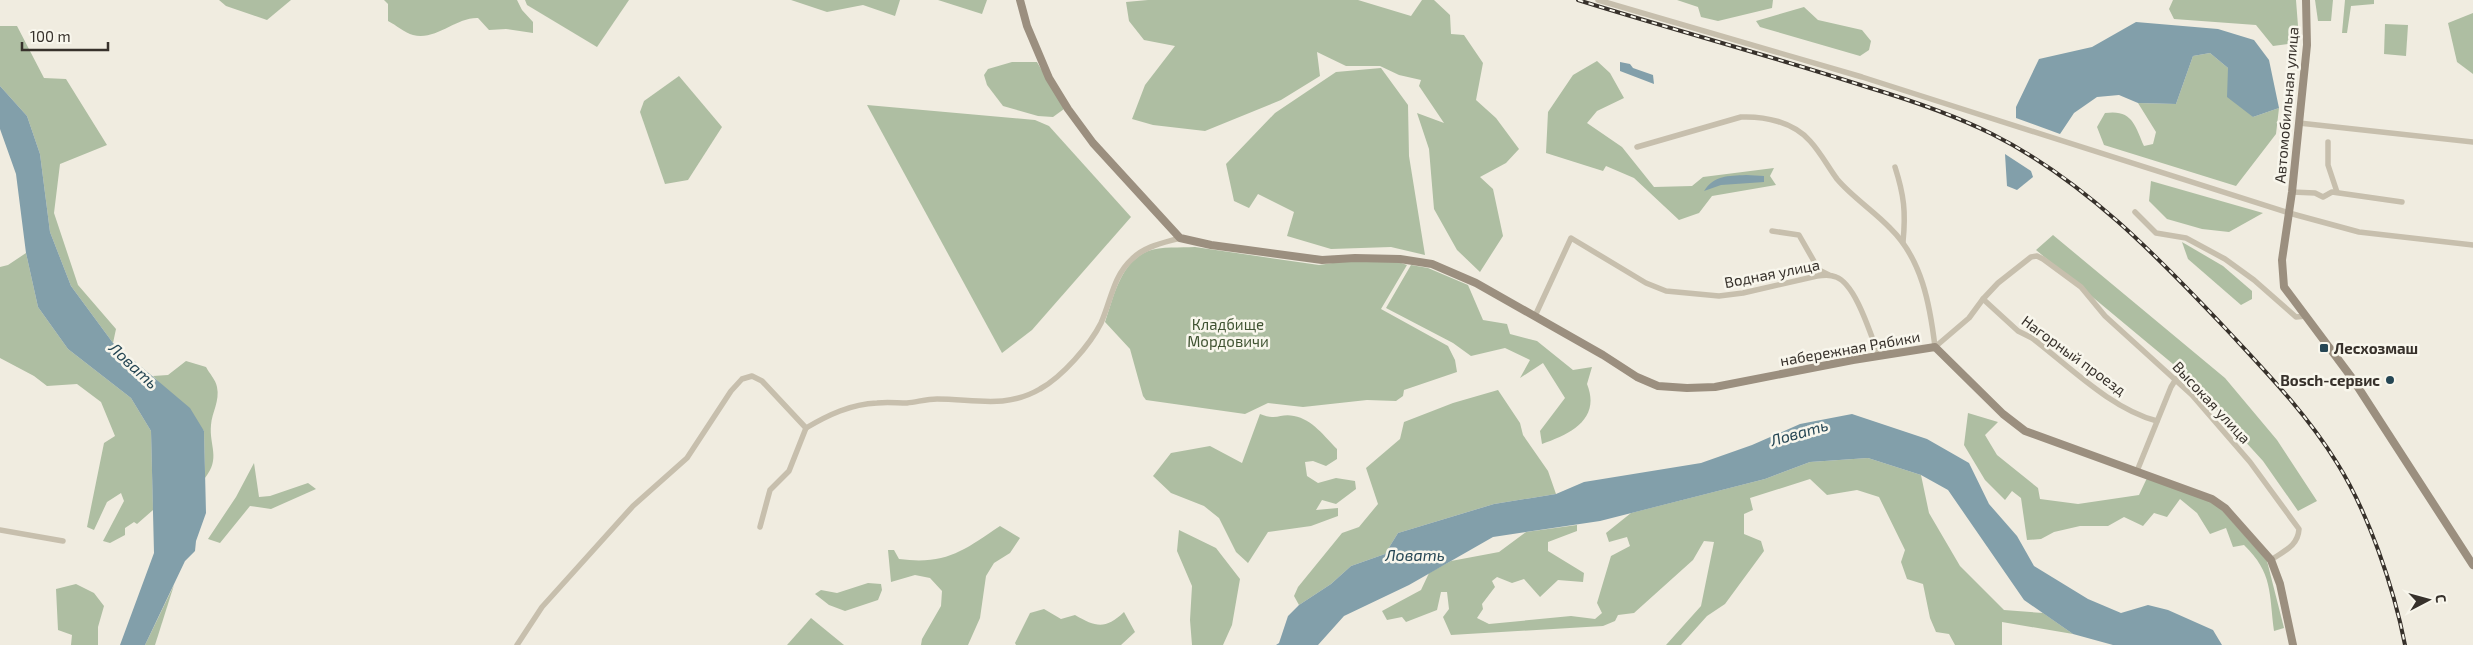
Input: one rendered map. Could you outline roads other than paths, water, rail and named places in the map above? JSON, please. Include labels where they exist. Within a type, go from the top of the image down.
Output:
[{"type":"street","points":[[760,527],[770,490],[789,471],[806,428],[825,416],[847,408],[874,403],[907,403],[936,399],[984,403],[1008,402],[1034,393],[1059,376],[1092,338],[1101,322],[1119,273],[1132,258],[1148,248],[1180,238],[1093,142],[1068,110],[1049,78],[1027,26],[1020,0]]},
{"type":"street","points":[[1598,0],[1862,77],[2289,213],[2359,232],[2473,245]]},
{"type":"street","name":"Автомобильная улица","points":[[2306,0],[2307,45],[2282,275],[2284,287],[2352,378],[2473,565]]},
{"type":"street","points":[[1637,146],[1740,117],[1757,116],[1781,122],[1798,131],[1810,140],[1838,180],[1903,242],[1924,284],[1935,347]]},
{"type":"street","points":[[2299,123],[2473,142]]},
{"type":"street","points":[[2328,142],[2328,165],[2337,192]]},
{"type":"street","points":[[1894,166],[1904,192],[1906,216],[1903,242]]},
{"type":"street","points":[[2292,192],[2316,193],[2323,197],[2332,192],[2337,192],[2402,202]]},
{"type":"street","points":[[2135,212],[2156,233],[2186,238],[2201,244],[2236,266],[2296,317],[2306,316]]},
{"type":"street","points":[[1772,231],[1799,235],[1819,270],[1829,275]]},
{"type":"street","name":"набережная Рябики","points":[[1180,238],[1211,245],[1322,260],[1355,258],[1400,259],[1432,264],[1476,282],[1603,355],[1637,377],[1658,386],[1715,387],[1935,347],[2018,426],[2041,437],[2218,503],[2271,560],[2280,584],[2292,645]]},
{"type":"street","name":"Водная улица","points":[[1535,316],[1571,238],[1646,283],[1666,291],[1719,296],[1743,294],[1829,275],[1838,277],[1846,284],[1855,297],[1879,356]]},
{"type":"street","name":"Высокая улица","points":[[1983,299],[2031,257],[2037,256],[2081,287],[2106,316],[2192,395],[2250,462],[2299,529],[2298,538],[2293,546],[2271,560]]},
{"type":"street","points":[[1935,347],[1969,318],[1983,299]]},
{"type":"street","name":"Нагорный проезд","points":[[1983,299],[2018,331],[2032,338],[2114,401],[2143,418],[2157,422]]},
{"type":"street","points":[[517,645],[542,607],[633,506],[687,458],[731,391],[742,379],[752,376],[762,381],[806,428]]},
{"type":"street","points":[[2137,472],[2176,379]]},
{"type":"street","points":[[0,530],[63,541]]},
{"type":"water","points":[[2136,22],[2218,29],[2254,40],[2269,60],[2279,108],[2253,117],[2227,97],[2228,68],[2210,53],[2193,56],[2176,104],[2138,103],[2119,95],[2097,97],[2074,113],[2060,134],[2016,118],[2016,107],[2039,59],[2092,47]]},
{"type":"water","points":[[1620,62],[1630,64],[1633,68],[1653,75],[1654,84],[1620,71]]},
{"type":"water","name":"Ловать","points":[[0,86],[27,116],[40,154],[50,232],[71,286],[113,343],[190,408],[204,431],[206,513],[196,541],[195,551],[185,561],[145,645],[120,645],[154,553],[151,431],[131,398],[68,349],[38,307],[26,253],[16,174],[0,129]]},
{"type":"water","points":[[2005,154],[2031,171],[2033,177],[2017,190],[2007,186]]},
{"type":"water","points":[[1764,176],[1764,182],[1721,185],[1704,191],[1712,182],[1722,177]]},
{"type":"water","name":"Ловать","points":[[1852,414],[1927,439],[1969,463],[1989,504],[2017,536],[2034,566],[2088,599],[2121,613],[2148,605],[2168,610],[2213,630],[2222,645],[2113,645],[2073,634],[2024,600],[1948,490],[1921,475],[1868,458],[1810,462],[1765,479],[1600,521],[1493,537],[1409,585],[1344,616],[1318,645],[1276,645],[1279,643],[1288,616],[1299,605],[1331,584],[1351,566],[1385,554],[1398,533],[1494,504],[1556,494],[1584,482],[1701,463],[1752,445],[1800,424]]},
{"type":"railway","points":[[1578,0],[1899,97],[1946,114],[1992,134],[2026,153],[2088,197],[2146,248],[2201,302],[2285,394],[2325,445],[2348,483],[2369,527],[2387,575],[2405,645]]},
{"type":"place","name":"Лесхозмаш","points":[[2324,348]]},
{"type":"place","name":"Bosch-сервис","points":[[2390,380]]},
{"type":"park label","name":"Кладбище Мордовичи","points":[[1228,332]]}]
